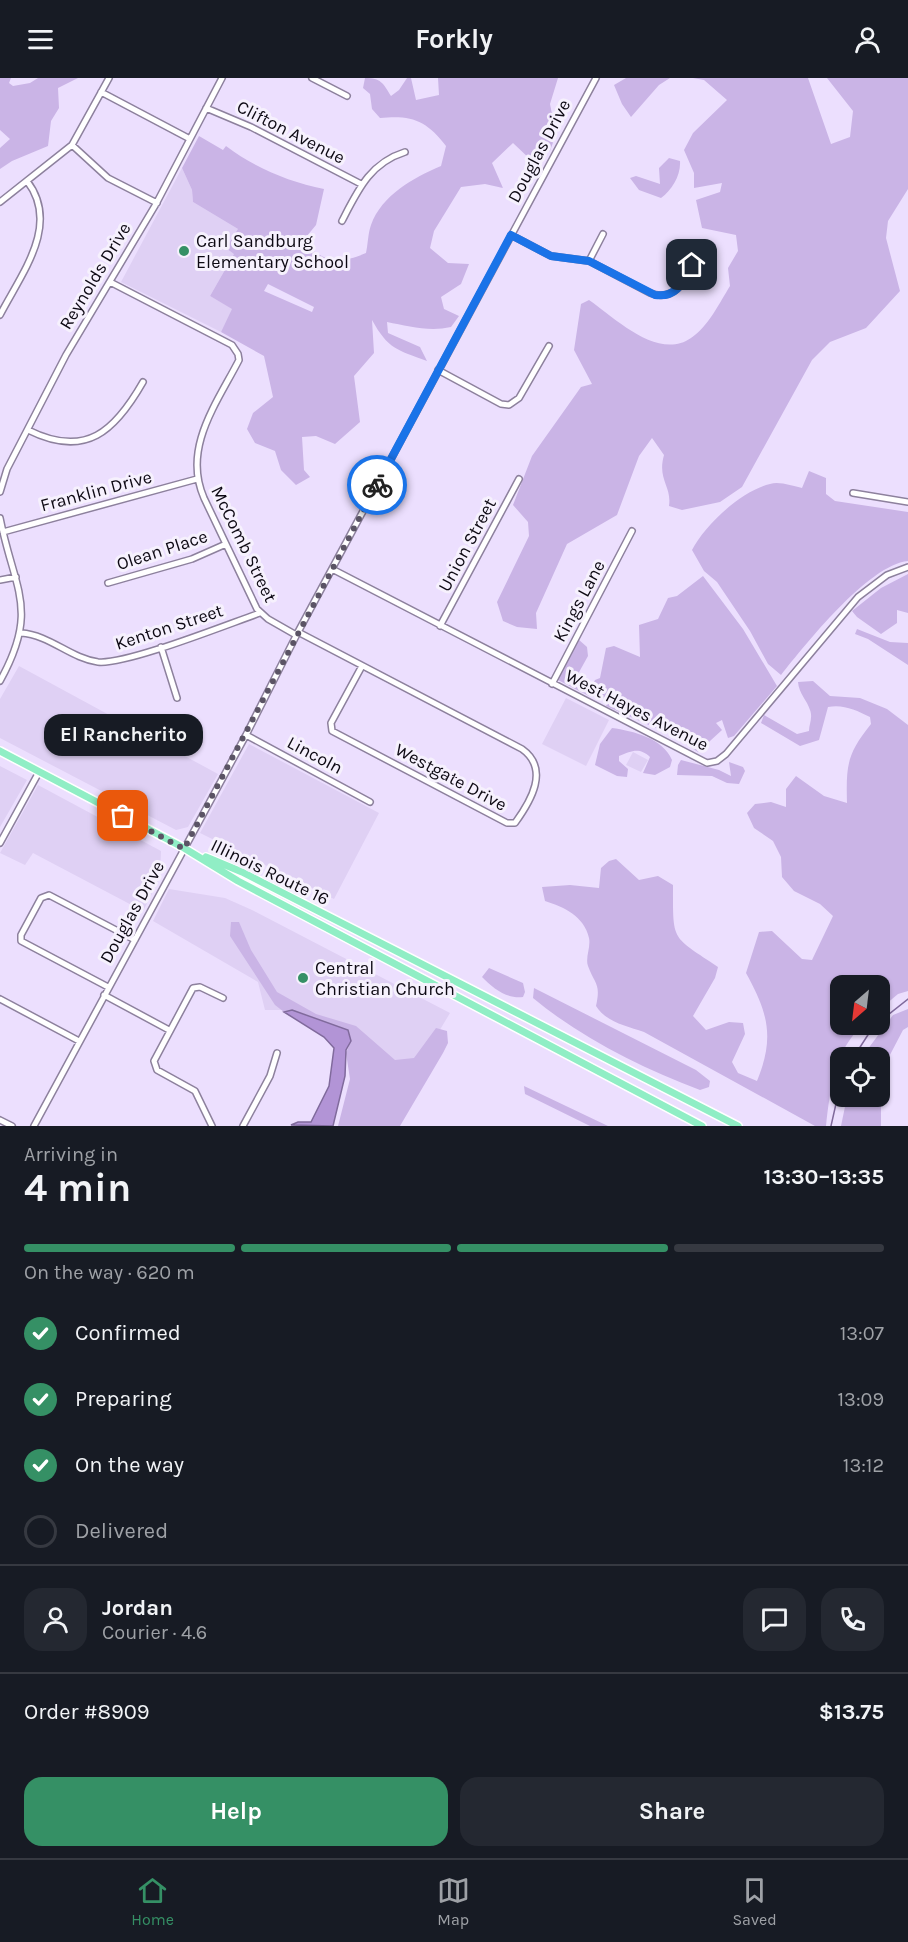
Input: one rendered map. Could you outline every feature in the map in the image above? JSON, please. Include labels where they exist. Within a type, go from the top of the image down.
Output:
[{"type":"main road","points":[[0,751],[184,849]]},
{"type":"main road","name":"Illinois Route 16","points":[[184,849],[238,881],[702,1126]]},
{"type":"main road","name":"Illinois Route 16","points":[[184,849],[242,872],[738,1126]]},
{"type":"street","points":[[0,202],[72,145],[110,78]]},
{"type":"street","name":"Reynolds Drive","points":[[0,492],[3,478],[66,355],[157,203],[222,78]]},
{"type":"street","points":[[312,78],[347,96]]},
{"type":"street","name":"Douglas Drive","points":[[34,1126],[246,735],[297,633],[596,78]]},
{"type":"street","points":[[101,92],[190,139]]},
{"type":"street","name":"Clifton Avenue","points":[[206,108],[251,127],[361,184]]},
{"type":"street","points":[[72,145],[108,178],[157,203]]},
{"type":"street","points":[[342,221],[361,184],[383,161],[405,152]]},
{"type":"street","points":[[0,315],[36,244],[42,227],[40,203],[27,181]]},
{"type":"street","points":[[589,261],[603,234]]},
{"type":"street","points":[[511,235],[551,256],[589,261],[650,293],[666,295],[680,287],[702,248]]},
{"type":"street","name":"McComb Street","points":[[110,282],[232,345],[238,354],[238,360],[200,436],[196,455],[197,479],[225,544],[260,613],[297,633]]},
{"type":"street","points":[[438,370],[501,404],[509,405],[519,398],[549,346]]},
{"type":"street","points":[[28,430],[62,441],[81,440],[98,435],[123,416],[143,382]]},
{"type":"street","name":"Franklin Drive","points":[[3,532],[197,479]]},
{"type":"street","name":"Union Street","points":[[440,626],[519,479]]},
{"type":"street","points":[[852,493],[908,502]]},
{"type":"street","points":[[0,518],[21,599],[21,633],[14,656],[0,681]]},
{"type":"street","name":"Kings Lane","points":[[552,684],[632,531]]},
{"type":"street","name":"Olean Place","points":[[108,583],[181,563],[225,544]]},
{"type":"street","name":"West Hayes Avenue","points":[[332,569],[696,760],[707,763],[717,761],[726,754],[858,597],[877,581],[908,567]]},
{"type":"street","points":[[0,580],[16,577]]},
{"type":"street","name":"Kenton Street","points":[[21,633],[48,639],[98,662],[112,661],[260,613]]},
{"type":"street","name":"Westgate Drive","points":[[297,633],[362,666],[529,754],[536,764],[536,783],[515,823],[507,824],[332,731],[332,723],[362,666]]},
{"type":"street","points":[[161,647],[177,698]]},
{"type":"street","name":"Lincoln","points":[[246,735],[370,802]]},
{"type":"street","points":[[0,843],[39,772]]},
{"type":"street","points":[[108,987],[21,941],[21,935],[41,898],[49,895],[135,940]]},
{"type":"street","points":[[212,1126],[195,1090],[159,1071],[154,1065],[155,1058],[169,1030],[193,988],[200,987],[223,998]]},
{"type":"street","points":[[104,995],[169,1030]]},
{"type":"street","points":[[0,999],[79,1041]]},
{"type":"street","points":[[243,1126],[270,1076],[277,1053]]},
{"type":"street","points":[[0,1120],[12,1126]]},
{"type":"shaded area","points":[[0,78],[11,78],[9,83],[13,86],[30,83],[38,78],[78,78],[58,88],[59,108],[51,121],[48,146],[12,161],[0,169],[0,148],[10,139],[0,130]]},
{"type":"shaded area","points":[[365,78],[375,79],[391,96],[399,90],[407,78],[411,78],[416,100],[439,95],[438,78],[558,78],[550,104],[556,134],[550,151],[531,160],[513,143],[492,163],[503,188],[485,184],[461,187],[434,231],[430,248],[448,263],[469,264],[461,284],[441,297],[444,309],[459,316],[451,327],[435,329],[387,322],[388,333],[420,347],[427,361],[394,347],[383,337],[372,320],[374,353],[354,376],[360,422],[335,444],[316,436],[302,437],[304,470],[310,477],[296,485],[281,470],[275,451],[255,443],[247,429],[253,413],[273,397],[264,356],[221,332],[232,309],[210,296],[234,254],[226,248],[238,229],[193,202],[192,190],[182,168],[199,136],[223,150],[226,146],[273,173],[324,189],[316,225],[302,242],[318,254],[332,259],[347,259],[366,253],[369,231],[376,214],[391,196],[409,182],[441,166],[446,146],[432,130],[418,121],[401,117],[380,118],[372,109],[370,94],[363,88]],"holes":[[[268,284],[314,307],[312,312],[264,291]]]},
{"type":"shaded area","points":[[626,78],[670,78],[659,85],[631,117],[622,104],[614,85]]},
{"type":"shaded area","points":[[693,78],[808,78],[831,144],[850,137],[853,111],[827,78],[908,78],[908,189],[888,221],[886,238],[900,291],[866,328],[830,342],[812,360],[742,487],[720,502],[682,510],[669,506],[662,471],[664,455],[652,438],[639,456],[617,515],[567,544],[536,613],[537,629],[517,627],[503,621],[497,602],[529,536],[528,522],[513,505],[532,456],[581,387],[592,384],[574,350],[581,304],[589,300],[624,326],[651,341],[678,344],[691,338],[703,327],[730,286],[728,268],[738,251],[736,235],[702,228],[696,200],[720,192],[722,183],[694,188],[694,173],[684,150],[693,133],[727,100],[704,80]]},
{"type":"shaded area","points":[[669,158],[680,161],[680,166],[675,182],[669,191],[661,198],[639,190],[630,178],[636,176],[660,184],[659,168]]},
{"type":"shaded area","name":"Carl Sandburg Elementary School","points":[[182,168],[192,190],[193,202],[238,229],[234,254],[210,296],[233,309],[221,332],[121,282]]},
{"type":"shaded area","points":[[809,471],[826,478],[826,494],[835,501],[908,512],[908,561],[892,566],[875,576],[857,591],[822,626],[781,675],[768,664],[750,631],[717,582],[704,571],[692,550],[706,530],[736,501],[759,488],[774,483],[802,488]]},
{"type":"shaded area","points":[[908,574],[908,613],[897,610],[897,623],[881,634],[852,611],[881,588]]},
{"type":"shaded area","points":[[703,576],[743,629],[777,686],[734,736],[728,738],[722,720],[716,723],[722,730],[698,752],[676,737],[606,706],[610,698],[589,696],[556,679],[578,639],[587,647],[588,656],[573,683],[590,690],[595,680],[600,678],[606,648],[614,646],[640,657],[639,625],[658,619],[668,598],[677,596]]},
{"type":"shaded area","points":[[857,629],[890,642],[908,643],[908,665],[868,639],[855,634]]},
{"type":"shaded area","points":[[19,666],[218,774],[188,827],[176,830],[0,738],[0,699]]},
{"type":"shaded area","points":[[813,681],[830,696],[860,698],[887,709],[908,725],[908,991],[898,994],[890,1001],[890,975],[830,975],[830,1035],[854,1035],[846,1047],[830,1047],[830,1098],[826,1126],[815,1126],[644,1032],[617,1023],[605,1016],[596,1006],[598,988],[587,963],[589,938],[586,930],[578,918],[559,906],[545,901],[542,887],[570,885],[599,888],[601,868],[609,861],[616,859],[639,880],[658,876],[673,885],[673,918],[678,936],[691,949],[718,967],[715,978],[693,1016],[706,1030],[729,1022],[743,1023],[745,1034],[732,1062],[738,1073],[757,1081],[766,1051],[766,1026],[760,1001],[746,973],[759,932],[772,931],[802,959],[812,960],[833,916],[820,904],[794,891],[782,877],[781,857],[773,841],[754,828],[747,813],[755,804],[771,802],[786,807],[786,789],[796,776],[824,796],[847,803],[850,760],[857,744],[871,724],[870,717],[855,710],[839,706],[828,707],[819,740],[800,746],[761,723],[764,715],[797,734],[809,731],[811,713],[798,682]]},
{"type":"shaded area","points":[[566,698],[609,720],[586,766],[542,744]]},
{"type":"shaded area","points":[[612,728],[629,731],[655,741],[668,752],[672,760],[670,767],[655,775],[643,773],[650,757],[635,751],[619,756],[619,761],[628,769],[627,777],[617,776],[595,765],[600,744]]},
{"type":"shaded area","points":[[249,744],[379,813],[334,899],[200,833]]},
{"type":"shaded area","points":[[633,752],[648,760],[641,772],[626,765]]},
{"type":"shaded area","points":[[681,760],[719,770],[731,776],[729,762],[743,767],[745,771],[739,784],[727,783],[712,776],[677,775]]},
{"type":"shaded area","points":[[0,766],[27,780],[0,827]]},
{"type":"shaded area","points":[[38,785],[161,851],[160,878],[143,911],[33,853],[25,865],[0,853]]},
{"type":"shaded area","points":[[169,889],[225,898],[450,1013],[414,1073],[351,1041],[322,1020],[292,1010],[265,1010],[258,982],[153,921]]},
{"type":"shaded area","points":[[231,922],[239,922],[251,950],[277,992],[316,1014],[356,1026],[395,1060],[414,1058],[436,1028],[447,1031],[448,1043],[400,1126],[338,1126],[350,1079],[346,1053],[351,1041],[319,1020],[301,1013],[284,1012],[275,1005],[230,936]]},
{"type":"shaded area","points":[[489,968],[523,983],[525,992],[523,997],[505,994],[491,985],[482,977]]},
{"type":"shaded area","points":[[534,988],[696,1070],[710,1081],[709,1087],[700,1090],[613,1051],[571,1026],[533,998]]},
{"type":"shaded area","points":[[908,1009],[908,1027],[903,1030],[890,1055],[890,1047],[869,1047],[878,1035],[890,1035],[890,1019],[893,1015]]},
{"type":"shaded area","points":[[292,1010],[348,1030],[351,1041],[346,1050],[345,1076],[333,1126],[291,1125],[298,1122],[311,1122],[329,1086],[334,1048],[324,1037],[284,1012]]},
{"type":"shaded area","points":[[524,1086],[608,1126],[590,1126],[525,1094]]},
{"type":"shaded area","points":[[845,1107],[881,1107],[881,1126],[841,1126]]},
{"type":"waterway","points":[[890,1013],[908,999]]},
{"type":"waterway","points":[[860,1047],[868,1035]]},
{"type":"waterway","points":[[831,1126],[835,1107]]},
{"type":"way so far","points":[[123,816],[184,849],[377,485]]},
{"type":"place","name":"Carl Sandburg Elementary School","points":[[184,251]]},
{"type":"place","name":"El Rancherito","points":[[123,816]]},
{"type":"place","name":"Central Christian Church","points":[[303,978]]},
{"type":"route","points":[[377,485],[511,235],[551,256],[580,258],[589,261],[650,293],[661,296],[676,291],[692,265]]}]
